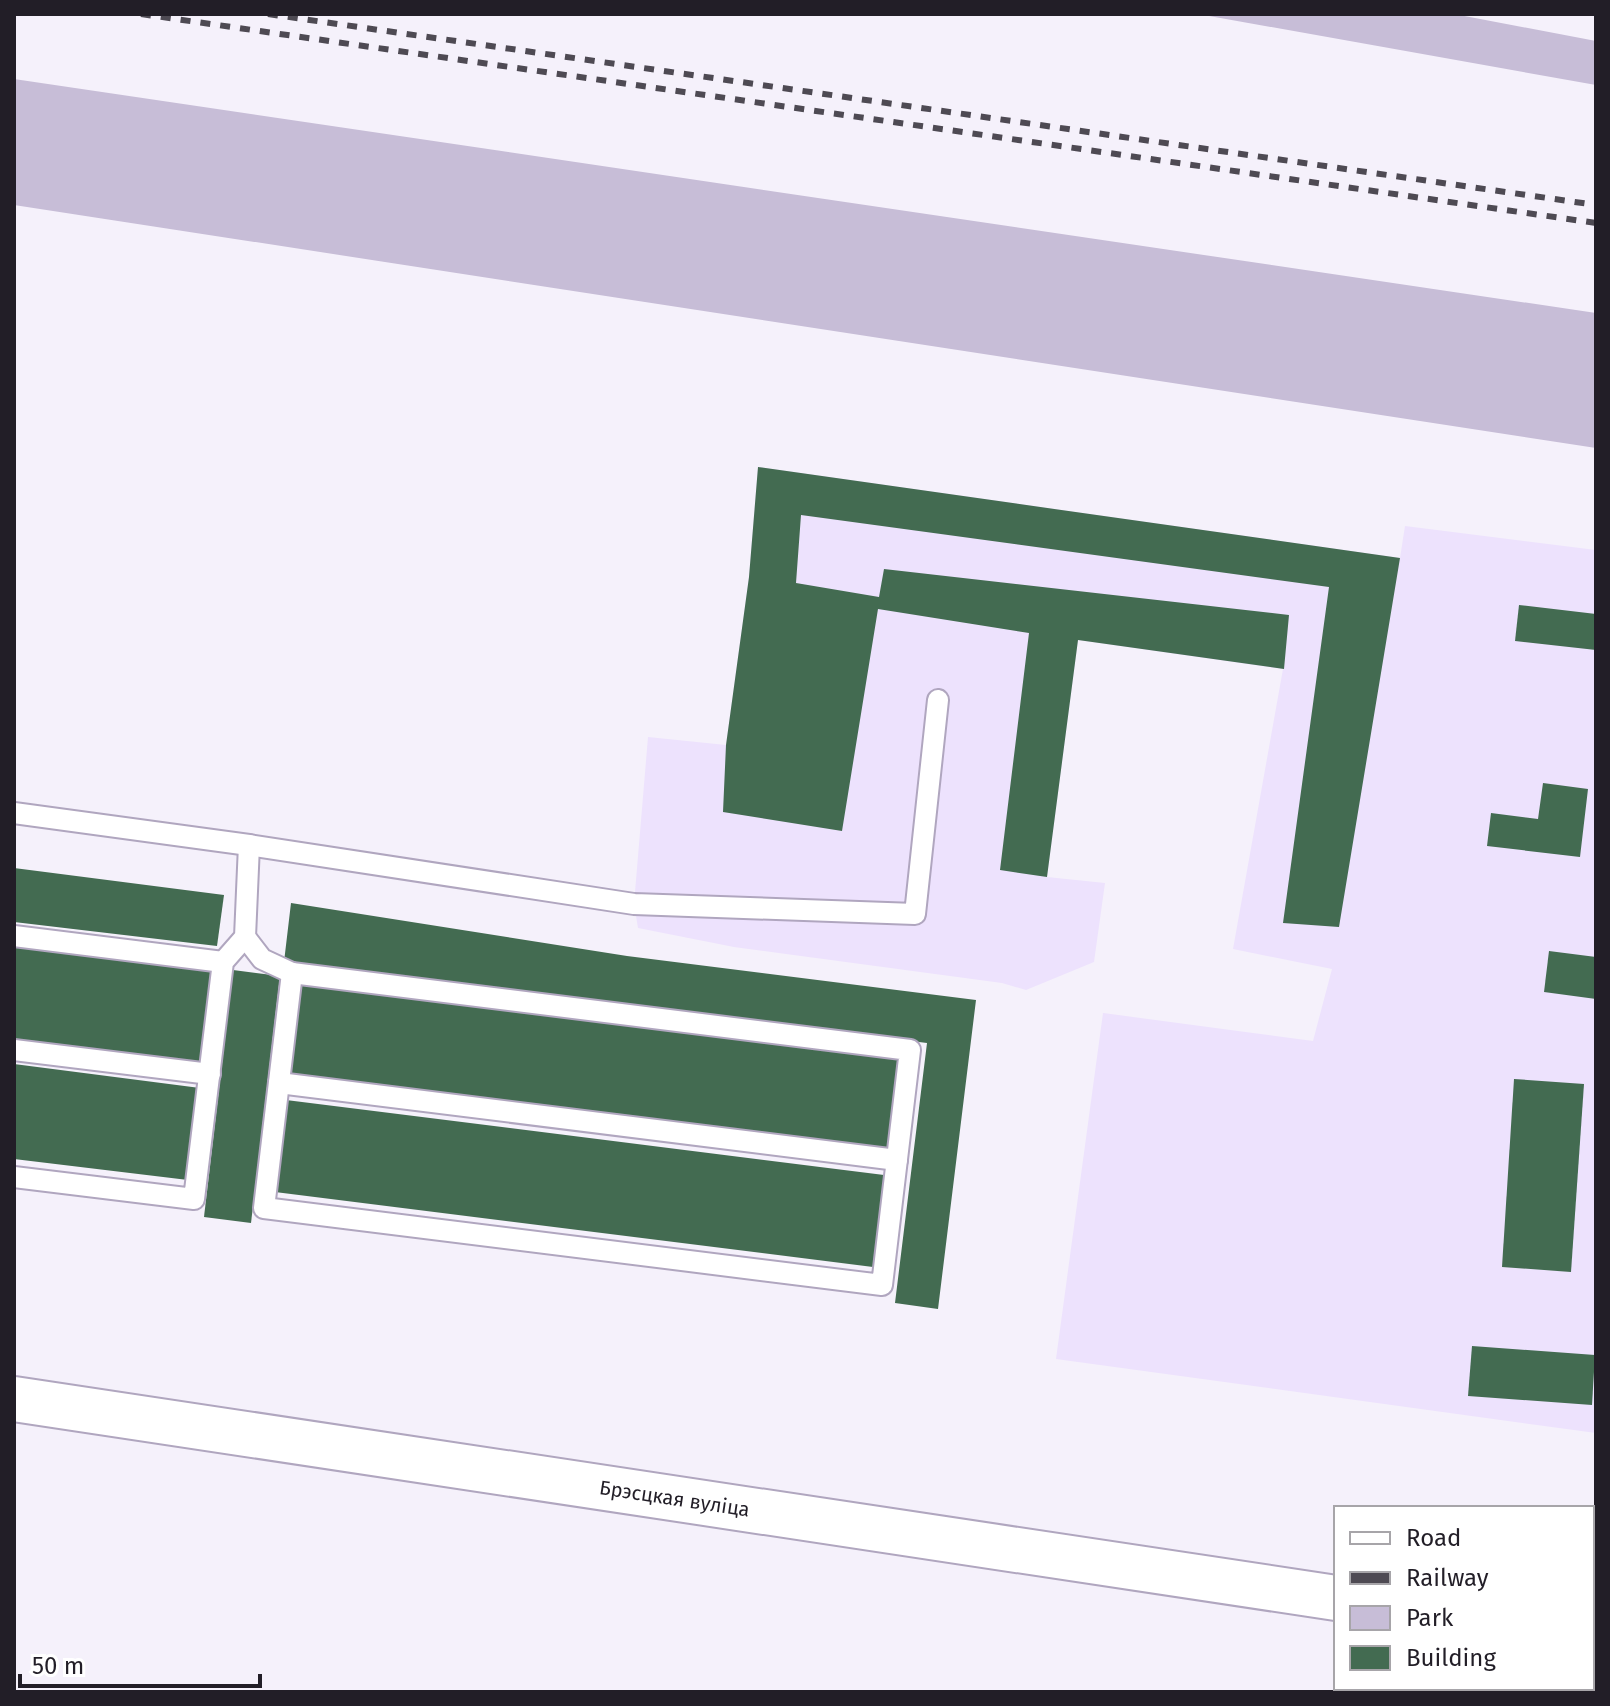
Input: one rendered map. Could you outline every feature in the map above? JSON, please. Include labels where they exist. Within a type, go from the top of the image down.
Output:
[{"type":"main road","name":"Брэсцкая вуліца","points":[[14,1399],[1334,1598]]},
{"type":"lane","points":[[14,813],[249,845],[634,904],[915,914],[938,700]]},
{"type":"lane","points":[[14,1177],[194,1199],[223,962],[245,937],[249,845]]},
{"type":"lane","points":[[14,936],[223,962]]},
{"type":"lane","points":[[245,937],[262,959],[292,973],[910,1050],[882,1285],[264,1208],[292,973]]},
{"type":"lane","points":[[14,1050],[210,1074]]},
{"type":"lane","points":[[279,1083],[897,1160]]},
{"type":"shaded area","points":[[758,467],[1400,558],[1405,526],[1596,550],[1596,1433],[1056,1359],[1103,1013],[1313,1041],[1332,969],[1233,949],[1283,669],[1078,640],[1047,877],[1105,883],[1094,962],[1026,990],[1002,983],[734,947],[638,928],[634,904],[648,737],[726,745],[749,577]]},
{"type":"green space","points":[[1198,14],[1454,14],[1596,41],[1596,85]]},
{"type":"green space","points":[[14,79],[1596,313],[1596,448],[14,205]]},
{"type":"building","points":[[758,467],[1400,558],[1339,927],[1283,923],[1329,587],[801,515],[796,583],[879,597],[884,569],[1289,615],[1284,669],[1078,640],[1047,877],[1000,870],[1029,633],[878,609],[842,831],[723,812],[726,745],[749,577]]},
{"type":"building","points":[[1519,605],[1596,614],[1596,650],[1515,641]]},
{"type":"building","points":[[1543,783],[1588,789],[1580,857],[1487,846],[1491,813],[1538,819]]},
{"type":"building","points":[[14,868],[224,895],[217,946],[14,922]]},
{"type":"building","points":[[291,903],[627,956],[976,1000],[938,1309],[895,1303],[927,1043],[284,962]]},
{"type":"building","points":[[14,945],[212,970],[200,1062],[14,1039]]},
{"type":"building","points":[[1549,951],[1596,957],[1596,999],[1544,992]]},
{"type":"building","points":[[233,970],[280,976],[251,1223],[204,1217]]},
{"type":"building","points":[[301,984],[899,1059],[888,1152],[290,1077]]},
{"type":"building","points":[[14,1064],[200,1088],[188,1180],[14,1159]]},
{"type":"building","points":[[1514,1079],[1584,1084],[1571,1272],[1502,1267]]},
{"type":"building","points":[[286,1100],[884,1175],[873,1267],[275,1192]]},
{"type":"building","points":[[1472,1346],[1595,1355],[1592,1405],[1468,1396]]},
{"type":"railway","points":[[141,14],[1596,223]]},
{"type":"railway","points":[[268,14],[1596,205]]}]
